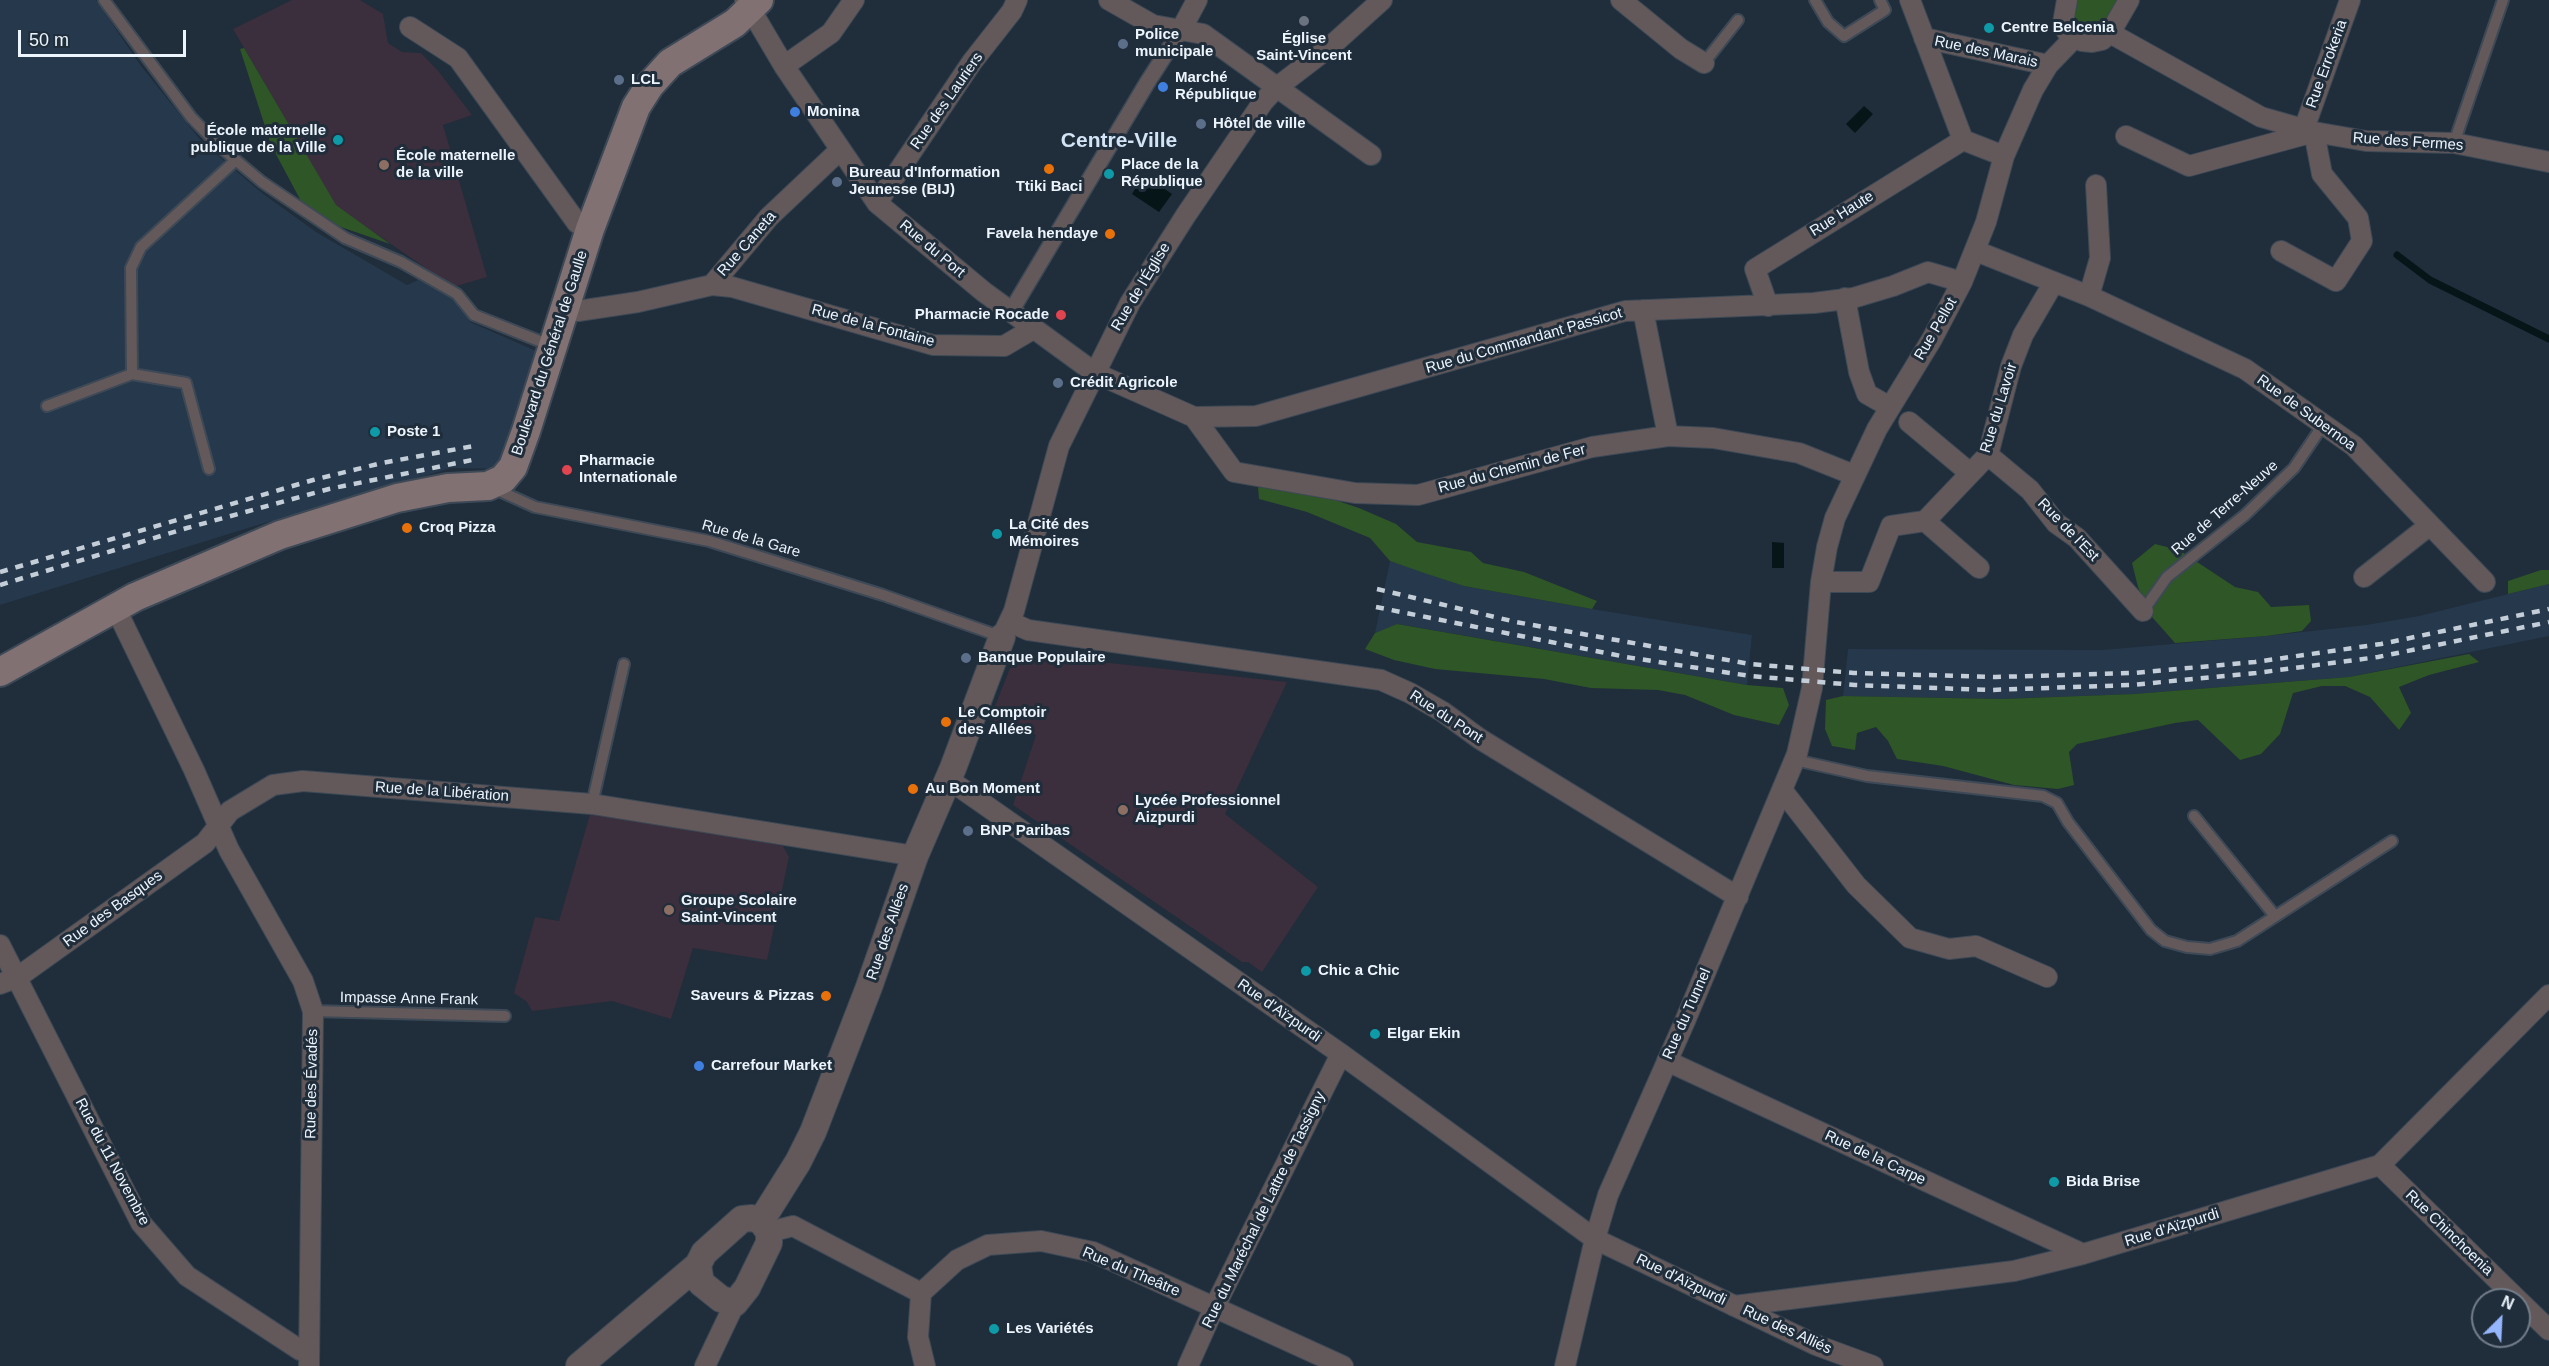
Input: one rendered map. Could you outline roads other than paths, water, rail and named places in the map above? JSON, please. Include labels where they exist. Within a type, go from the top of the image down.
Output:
[{"type":"main road","name":"Boulevard du Général de Gaulle","points":[[488,486],[503,479],[513,468],[590,230],[636,107],[650,85],[670,63],[735,23],[752,3]]},
{"type":"main road","points":[[0,672],[135,597],[280,535],[397,498],[448,488],[488,486]]},
{"type":"street","points":[[784,66],[831,33],[854,0]]},
{"type":"street","name":"Rue des Lauriers","points":[[877,203],[972,62],[1012,11],[1017,0]]},
{"type":"street","points":[[1109,0],[1153,25],[1203,34],[1371,155]]},
{"type":"street","points":[[1010,313],[1197,0]]},
{"type":"street","name":"Rue de l'Église","points":[[1006,629],[1059,446],[1130,303],[1186,215],[1263,102],[1276,88],[1331,46],[1382,0]]},
{"type":"street","points":[[1621,0],[1681,49],[1704,63]]},
{"type":"street","points":[[1910,0],[1963,140],[2004,156]]},
{"type":"street","points":[[2067,0],[2062,23],[2067,32],[2074,38],[2092,42],[2102,40],[2110,33],[2128,0]]},
{"type":"street","name":"Rue Errokeria","points":[[2309,130],[2350,0]]},
{"type":"street","name":"Rue du Port","points":[[752,3],[784,66],[877,203],[1010,313],[1095,373]]},
{"type":"street","points":[[410,27],[458,58],[577,223],[590,230]]},
{"type":"street","name":"Rue des Fermes","points":[[2110,33],[2261,117],[2309,130],[2366,141],[2454,143],[2549,162]]},
{"type":"street","name":"Rue des Marais","points":[[1924,38],[2048,65]]},
{"type":"street","name":"Rue Pellot","points":[[1816,627],[1827,547],[1835,518],[1854,475],[1890,407],[1932,339],[1962,282],[1976,251],[2004,156],[2033,90],[2048,65],[2074,38]]},
{"type":"street","points":[[2126,136],[2189,166],[2309,130],[2322,174],[2358,218],[2362,241],[2336,281],[2282,251]]},
{"type":"street","name":"Rue Haute","points":[[1768,306],[1755,268],[1963,140]]},
{"type":"street","name":"Rue Caneta","points":[[564,308],[578,311],[638,302],[712,285],[769,217],[840,150]]},
{"type":"street","points":[[1976,251],[2089,296],[2100,258],[2096,185]]},
{"type":"street","name":"Rue du Commandant Passicot","points":[[1095,373],[1194,417],[1257,416],[1625,311],[1768,306],[1845,298],[1893,286],[1928,272],[1962,282]]},
{"type":"street","name":"Rue du Lavoir","points":[[1924,520],[1988,454],[2011,366],[2023,334],[2055,282]]},
{"type":"street","name":"Rue de la Fontaine","points":[[712,285],[732,286],[933,345],[1004,346],[1033,329]]},
{"type":"street","name":"Rue de Subernoa","points":[[2089,296],[2245,369],[2324,424],[2354,446],[2485,582]]},
{"type":"street","points":[[1845,298],[1859,372],[1867,394],[1890,407]]},
{"type":"street","points":[[1643,310],[1668,436]]},
{"type":"street","name":"Rue du Chemin de Fer","points":[[1194,417],[1234,472],[1355,493],[1418,495],[1592,447],[1668,436],[1713,438],[1799,453],[1854,475]]},
{"type":"street","points":[[1909,422],[1970,473]]},
{"type":"street","name":"Rue de l'Est","points":[[1988,454],[2030,490],[2056,523],[2077,538],[2143,611]]},
{"type":"street","points":[[1821,582],[1869,582],[1891,526],[1924,520],[1979,568]]},
{"type":"street","points":[[2364,577],[2430,525]]},
{"type":"street","points":[[116,609],[219,825]]},
{"type":"street","name":"Rue du Tunnel","points":[[1565,1366],[1595,1239],[1608,1196],[1738,897],[1794,760],[1810,697],[1816,627]]},
{"type":"street","name":"Rue des Allées","points":[[735,1303],[747,1288],[769,1243],[772,1223],[813,1132],[869,987],[915,856],[948,779],[1006,629]]},
{"type":"street","name":"Rue du Pont","points":[[1006,629],[1028,630],[1381,680],[1443,712],[1480,739],[1738,897]]},
{"type":"street","name":"Rue d'Aïzpurdi","points":[[948,779],[1341,1054],[1595,1239],[1734,1306],[2014,1271],[2083,1254],[2380,1166],[2549,995]]},
{"type":"street","name":"Rue de la Libération","points":[[219,825],[230,811],[273,785],[303,781],[592,804],[915,856]]},
{"type":"street","points":[[1782,789],[1856,885],[1910,938],[1948,949],[1976,945],[2047,977]]},
{"type":"street","name":"Rue des Basques","points":[[9,981],[205,843],[219,825]]},
{"type":"street","name":"Rue des Évadés","points":[[219,825],[229,850],[303,981],[313,1011],[309,1359]]},
{"type":"street","name":"Rue du 11 Novembre","points":[[0,945],[9,981],[141,1223],[187,1276],[300,1350],[309,1359]]},
{"type":"street","name":"Rue du Maréchal de Lattre de Tassigny","points":[[1188,1366],[1214,1308],[1341,1054]]},
{"type":"street","name":"Rue de la Carpe","points":[[1667,1061],[2083,1254]]},
{"type":"street","name":"Rue Chinchoenia","points":[[2380,1166],[2507,1288]]},
{"type":"street","points":[[700,1274],[704,1253],[742,1219],[772,1223],[921,1293],[918,1337],[925,1366]]},
{"type":"street","name":"Rue du Theâtre","points":[[921,1293],[957,1260],[988,1245],[1041,1241],[1093,1252],[1343,1366]]},
{"type":"street","points":[[579,1366],[667,1292],[700,1274]]},
{"type":"street","points":[[700,1274],[722,1299],[735,1303],[705,1366]]},
{"type":"street","name":"Rue des Alliés","points":[[1734,1306],[1816,1345],[1873,1366]]},
{"type":"street","name":"Rue Chinchoenia","points":[[2531,1312],[2549,1330]]},
{"type":"lane","points":[[104,0],[191,117],[262,182],[345,238],[401,261],[457,294],[474,315],[552,346]]},
{"type":"lane","points":[[1815,0],[1828,22],[1844,36],[1885,10],[1880,0]]},
{"type":"lane","points":[[2454,143],[2503,0]]},
{"type":"lane","points":[[1704,63],[1738,20]]},
{"type":"lane","points":[[132,374],[131,268],[141,247],[236,160]]},
{"type":"lane","points":[[47,406],[132,374],[186,383],[209,469]]},
{"type":"lane","name":"Rue de Terre-Neuve","points":[[2143,611],[2168,577],[2245,515],[2294,468],[2324,424]]},
{"type":"lane","name":"Rue de la Gare","points":[[488,486],[535,507],[709,542],[883,595],[1006,629]]},
{"type":"lane","points":[[592,804],[624,664]]},
{"type":"lane","points":[[1794,760],[1867,776],[2043,796],[2057,803],[2068,822],[2145,923],[2165,941],[2210,949],[2237,940],[2392,842]]},
{"type":"lane","points":[[2194,816],[2275,916]]},
{"type":"lane","name":"Impasse Anne Frank","points":[[313,1011],[505,1016]]},
{"type":"waterway","points":[[2397,255],[2430,280],[2549,339]]},
{"type":"railway","points":[[0,572],[313,480],[382,463],[479,445]]},
{"type":"railway","points":[[0,585],[187,528],[329,489],[472,460]]},
{"type":"railway","points":[[1377,589],[1516,622],[1750,664],[1854,673],[1996,677],[2133,673],[2255,662],[2381,644],[2549,609]]},
{"type":"railway","points":[[1376,607],[1626,657],[1750,676],[1855,685],[1990,690],[2131,685],[2256,673],[2378,657],[2549,622]]},
{"type":"place","name":"Église Saint-Vincent","points":[[1304,21]]},
{"type":"place","name":"Centre Belcenia","points":[[1989,28]]},
{"type":"place","name":"Police municipale","points":[[1123,44]]},
{"type":"place","name":"LCL","points":[[619,80]]},
{"type":"place","name":"Marché République","points":[[1163,87]]},
{"type":"place","name":"Monina","points":[[795,112]]},
{"type":"place","name":"Hôtel de ville","points":[[1201,124]]},
{"type":"place","name":"École maternelle publique de la Ville","points":[[338,140]]},
{"type":"place","name":"École maternelle de la ville","points":[[384,165]]},
{"type":"place","name":"Ttiki Baci","points":[[1049,169]]},
{"type":"place","name":"Place de la République","points":[[1109,174]]},
{"type":"place","name":"Bureau d'Information Jeunesse (BIJ)","points":[[837,182]]},
{"type":"place","name":"Favela hendaye","points":[[1110,234]]},
{"type":"place","name":"Pharmacie Rocade","points":[[1061,315]]},
{"type":"place","name":"Crédit Agricole","points":[[1058,383]]},
{"type":"place","name":"Poste 1","points":[[375,432]]},
{"type":"place","name":"Pharmacie Internationale","points":[[567,470]]},
{"type":"place","name":"Croq Pizza","points":[[407,528]]},
{"type":"place","name":"La Cité des Mémoires","points":[[997,534]]},
{"type":"place","name":"Banque Populaire","points":[[966,658]]},
{"type":"place","name":"Le Comptoir des Allées","points":[[946,722]]},
{"type":"place","name":"Au Bon Moment","points":[[913,789]]},
{"type":"place","name":"Lycée Professionnel Aizpurdi","points":[[1123,810]]},
{"type":"place","name":"BNP Paribas","points":[[968,831]]},
{"type":"place","name":"Groupe Scolaire Saint-Vincent","points":[[669,910]]},
{"type":"place","name":"Chic a Chic","points":[[1306,971]]},
{"type":"place","name":"Saveurs & Pizzas","points":[[826,996]]},
{"type":"place","name":"Elgar Ekin","points":[[1375,1034]]},
{"type":"place","name":"Carrefour Market","points":[[699,1066]]},
{"type":"place","name":"Bida Brise","points":[[2054,1182]]},
{"type":"place","name":"Les Variétés","points":[[994,1329]]},
{"type":"district","name":"Centre-Ville","points":[[1119,141]]}]
